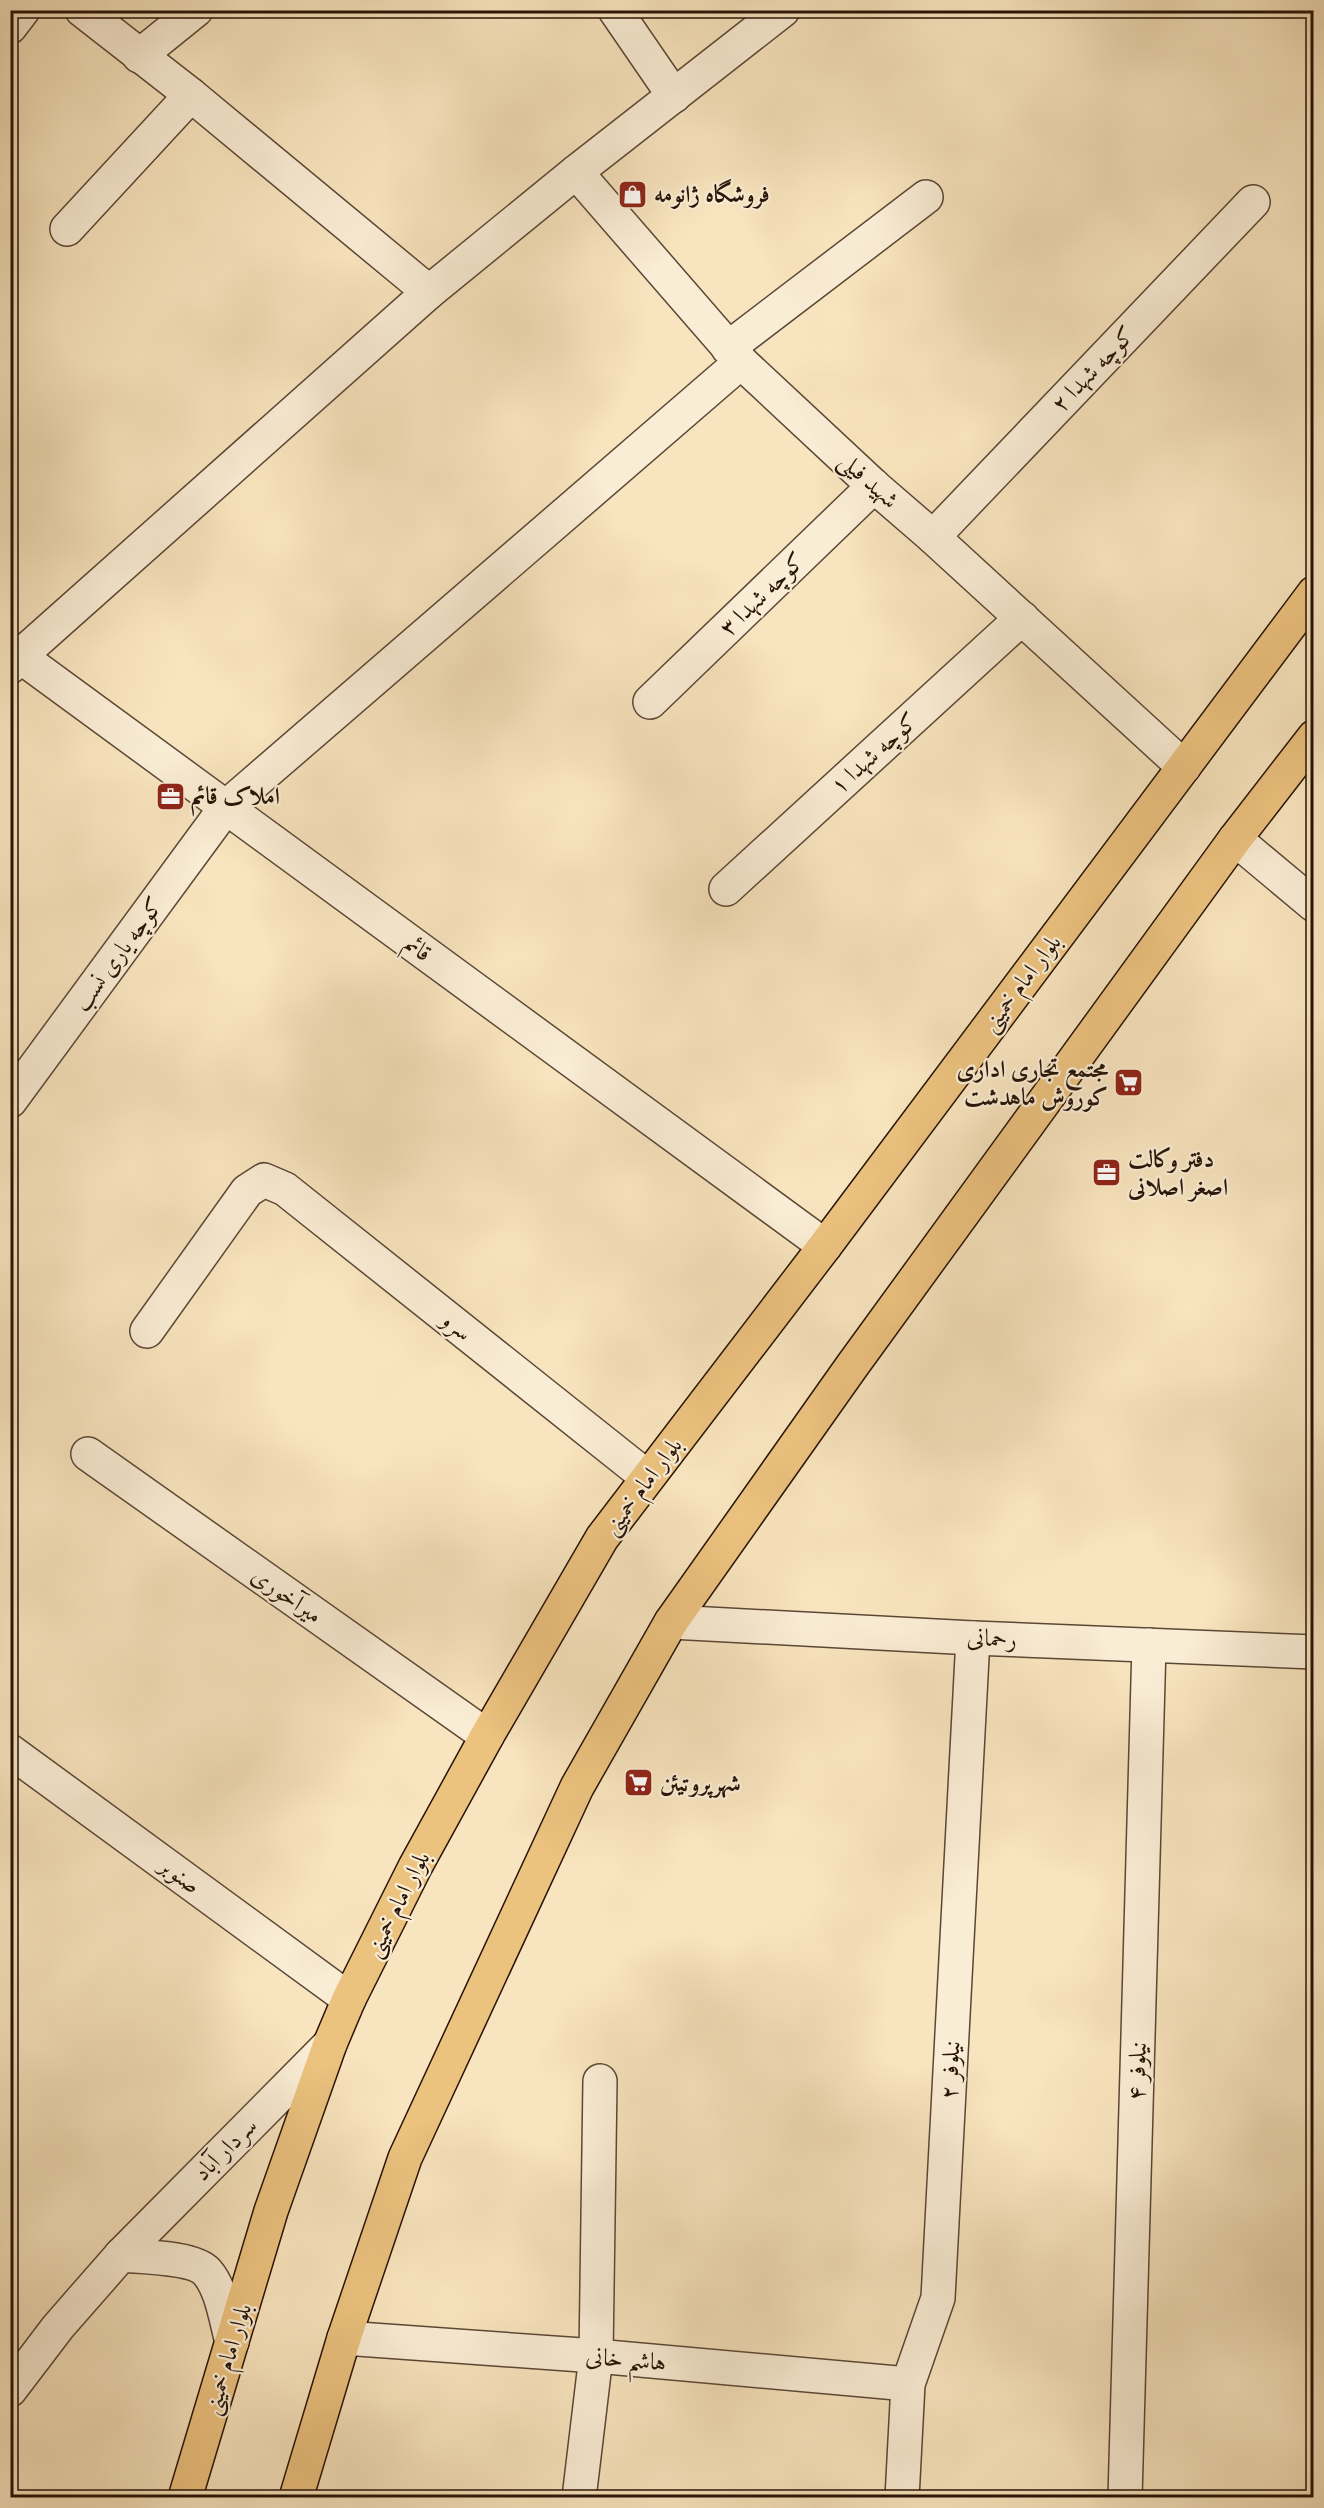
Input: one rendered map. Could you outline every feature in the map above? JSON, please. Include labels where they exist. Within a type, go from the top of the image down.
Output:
[{"type":"main road","name":"بلوار امام خمینی","points":[[184,2498],[271,2211],[330,2044],[349,1999],[415,1867],[487,1736],[602,1538],[825,1246],[1314,593]]},
{"type":"main road","points":[[296,2498],[344,2338],[405,2158],[577,1787],[671,1622],[852,1366],[1235,839],[1314,737]]},
{"type":"street","points":[[10,27],[24,10]]},
{"type":"street","points":[[82,10],[191,95],[429,292]]},
{"type":"street","points":[[139,56],[196,10]]},
{"type":"street","points":[[615,10],[674,96]]},
{"type":"street","points":[[14,657],[429,292],[576,172],[783,10]]},
{"type":"street","points":[[67,229],[191,95]]},
{"type":"street","name":"شهید فیلی","points":[[576,172],[734,355],[874,486],[933,537],[1184,767]]},
{"type":"street","name":"کوچه یاری نسب","points":[[10,1101],[225,807],[734,355],[926,197]]},
{"type":"street","name":"کوچه شهدا ۲","points":[[933,537],[1253,202]]},
{"type":"street","name":"کوچه شهدا ۳","points":[[650,702],[874,486]]},
{"type":"street","name":"کوچه شهدا ۱","points":[[726,889],[1022,618]]},
{"type":"street","name":"قائم","points":[[14,657],[225,807],[825,1246]]},
{"type":"street","points":[[1235,839],[1314,905]]},
{"type":"street","name":"سرو","points":[[147,1331],[247,1191],[264,1180],[285,1189],[647,1477]]},
{"type":"street","name":"میرآخوری","points":[[88,1454],[487,1736]]},
{"type":"street","name":"رحمانی","points":[[671,1622],[973,1638],[1314,1652]]},
{"type":"street","name":"نیلوفر ۲","points":[[902,2498],[909,2384],[938,2298],[973,1638]]},
{"type":"street","name":"نیلوفر ۴","points":[[1125,2498],[1149,1645]]},
{"type":"street","name":"صنوبر","points":[[10,1751],[349,1999]]},
{"type":"street","name":"سردار آباد","points":[[10,2390],[58,2327],[121,2255],[330,2044]]},
{"type":"street","points":[[579,2498],[596,2356],[600,2081]]},
{"type":"street","points":[[121,2255],[189,2262],[207,2270],[216,2287],[231,2343]]},
{"type":"street","name":"هاشم خانی","points":[[344,2338],[596,2356],[909,2384]]},
{"type":"place","name":"فروشگاه ژانومه","points":[[633,194]]},
{"type":"place","name":"املاک قائم","points":[[170,796]]},
{"type":"place","name":"مجتمع تجاری اداری کوروش ماهدشت","points":[[1129,1083]]},
{"type":"place","name":"دفتر وکالت اصغر اصلانی","points":[[1107,1173]]},
{"type":"place","name":"شهرپروتیئن","points":[[639,1783]]}]
